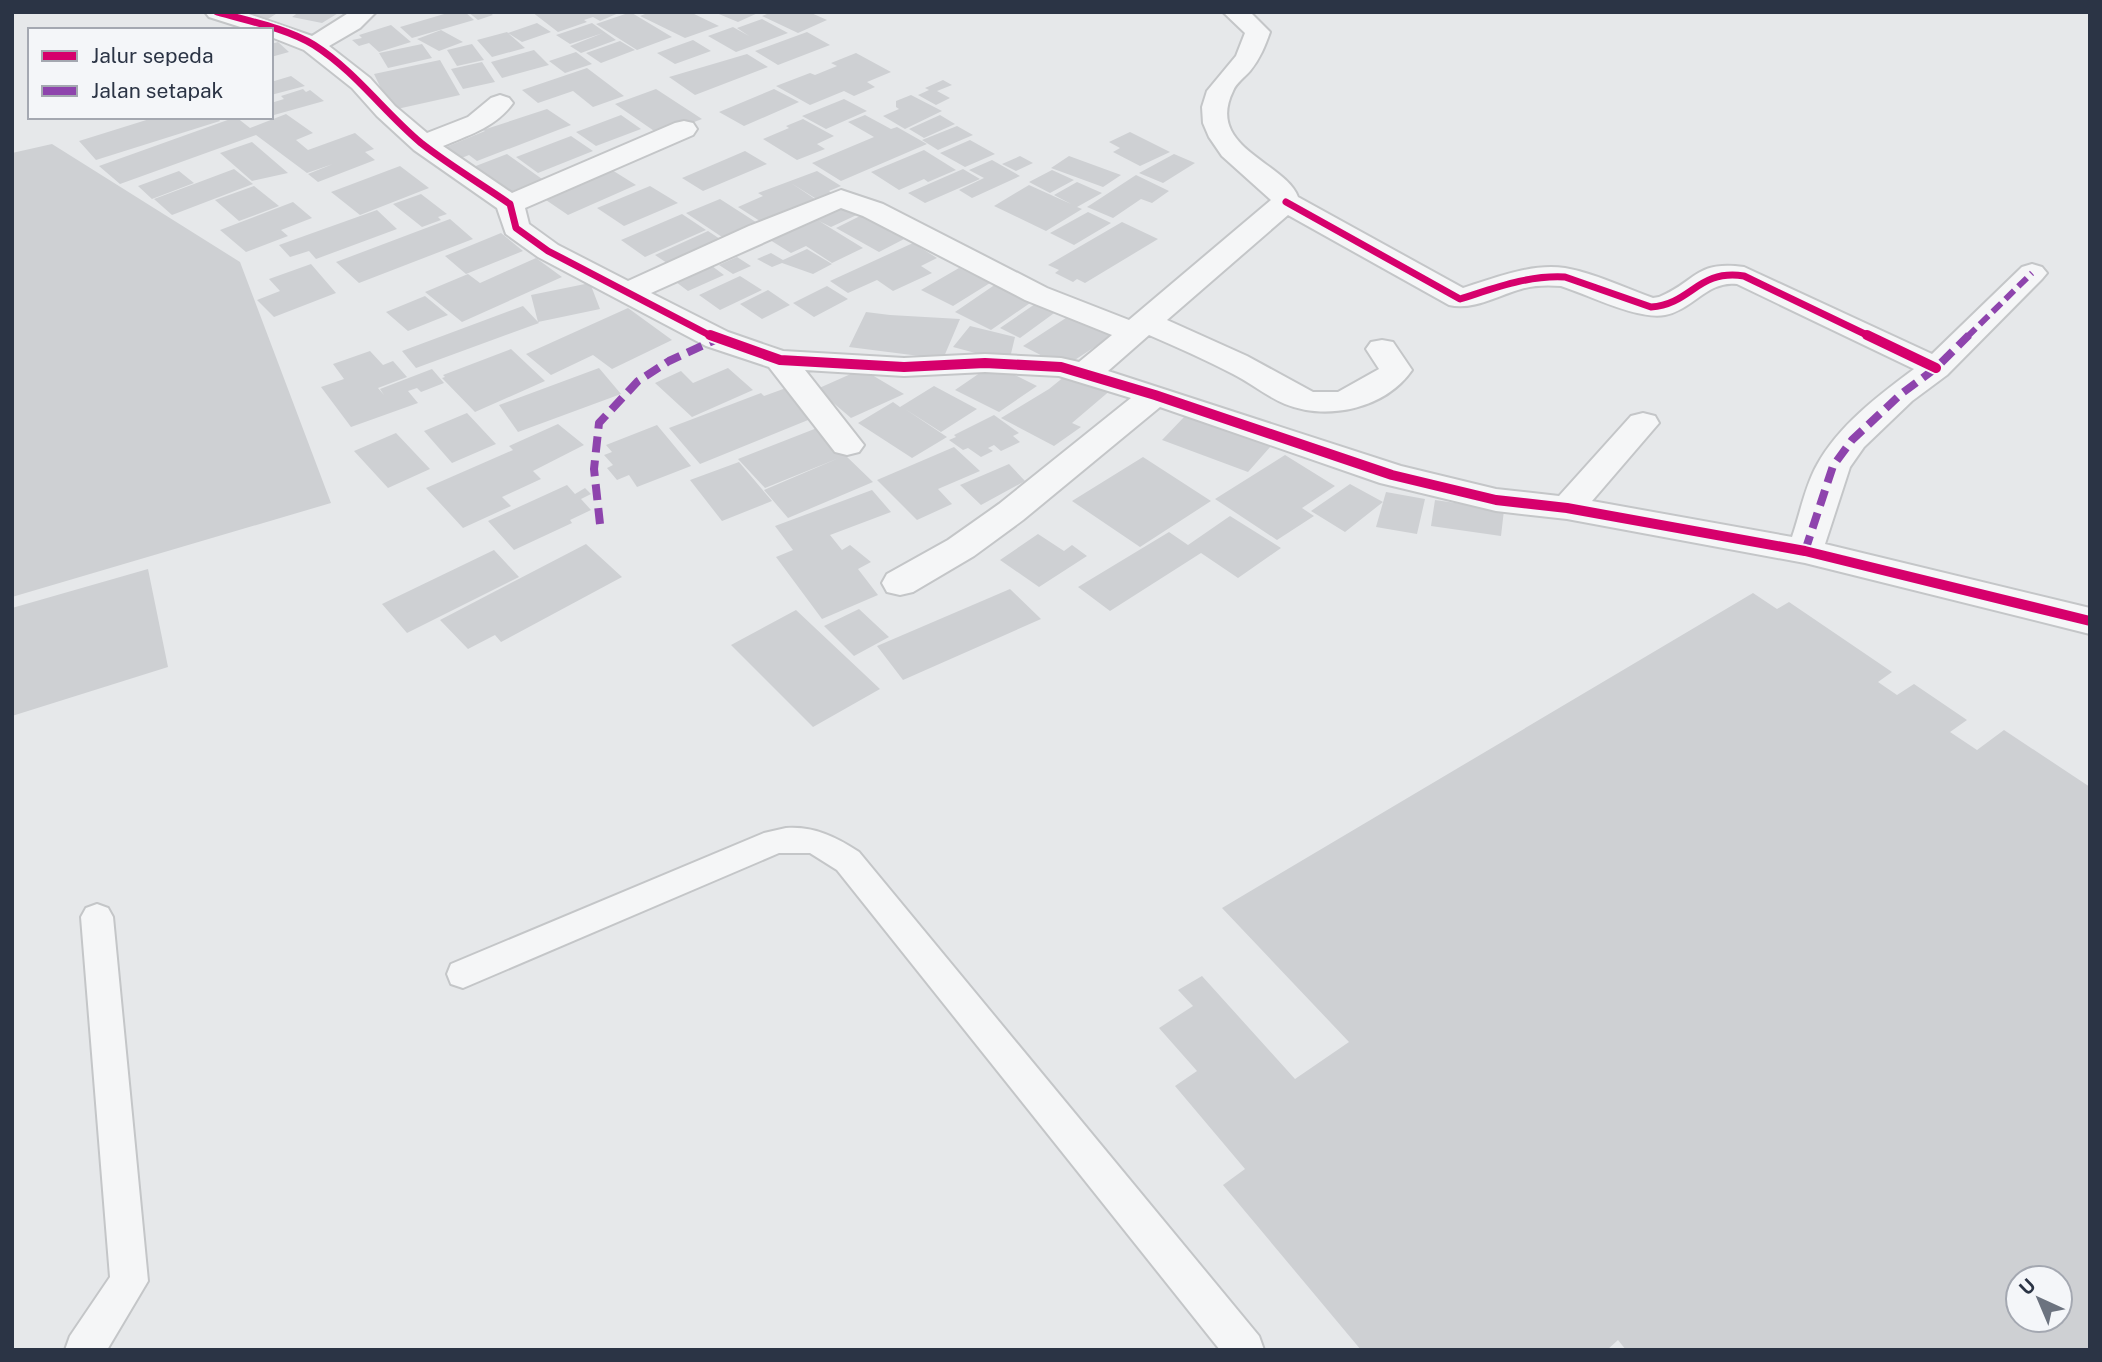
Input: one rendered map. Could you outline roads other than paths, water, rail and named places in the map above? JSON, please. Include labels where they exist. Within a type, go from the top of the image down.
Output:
[{"type":"street","points":[[217,12],[270,28]]},
{"type":"street","points":[[313,45],[352,23],[364,12]]},
{"type":"street","points":[[1235,12],[1258,32],[1246,60],[1219,93],[1214,112],[1222,139],[1243,162],[1283,193],[1286,202],[1460,299],[1500,285],[1552,275],[1651,307],[1663,307],[1716,273],[1728,272],[1744,276],[1936,368]]},
{"type":"street","points":[[273,29],[313,45],[361,83],[386,111],[423,144],[510,204],[516,228],[548,251],[717,339],[780,360],[904,367],[985,363],[1034,365],[1086,373],[1392,475],[1496,499],[1567,508],[1805,551],[2090,621]]},
{"type":"street","points":[[423,144],[477,123],[500,103]]},
{"type":"street","points":[[510,204],[684,129]]},
{"type":"street","points":[[629,292],[759,232],[841,198],[873,210],[1037,294],[1139,327],[1247,369],[1299,398],[1321,402],[1342,401],[1371,392],[1396,370],[1382,349]]},
{"type":"street","points":[[1086,373],[1286,202]]},
{"type":"street","points":[[1805,551],[1833,466],[1852,440],[1901,394],[1936,368],[2032,273]]},
{"type":"street","points":[[780,360],[847,445]]},
{"type":"street","points":[[900,583],[961,548],[1011,512],[1155,396]]},
{"type":"street","points":[[1567,508],[1643,423]]},
{"type":"lane","points":[[463,974],[775,842],[798,837],[830,848],[848,861],[1245,1350]]},
{"type":"lane","points":[[84,1350],[129,1281],[97,917]]}]
